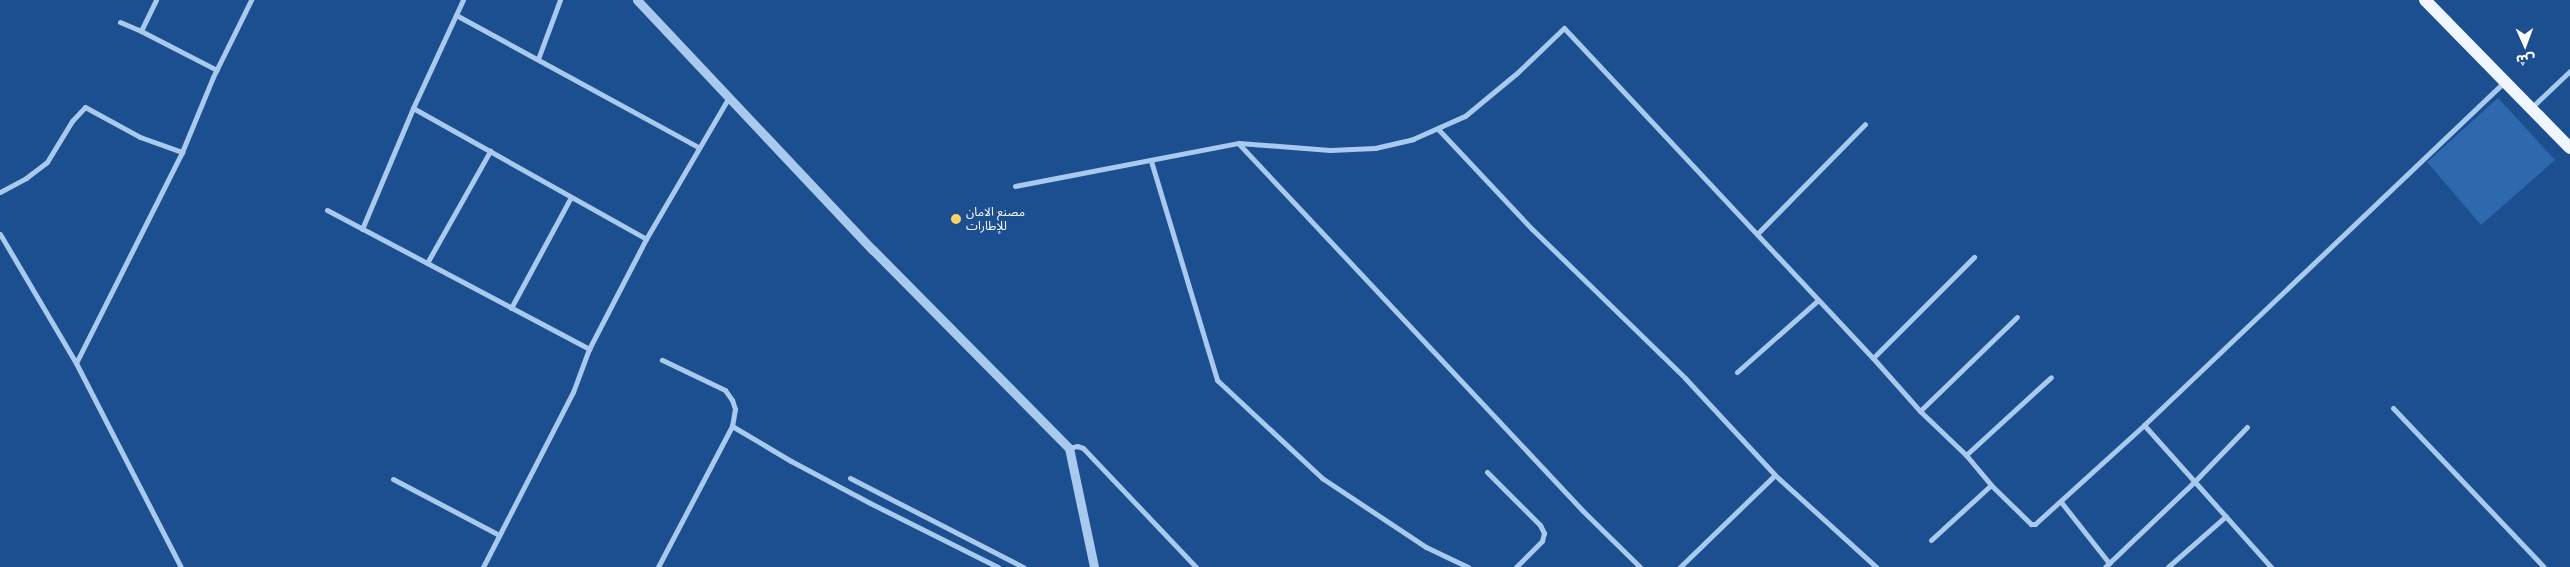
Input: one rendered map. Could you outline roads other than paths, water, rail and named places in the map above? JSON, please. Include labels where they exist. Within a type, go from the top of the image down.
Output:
[{"type":"main road","points":[[2425,0],[2570,148]]},
{"type":"street","points":[[141,31],[156,0]]},
{"type":"street","points":[[76,363],[182,152],[217,70],[251,0]]},
{"type":"street","points":[[362,229],[413,108],[463,0]]},
{"type":"street","points":[[538,59],[560,0]]},
{"type":"street","points":[[637,0],[873,250],[1069,448],[1094,567]]},
{"type":"street","points":[[456,15],[698,147]]},
{"type":"street","points":[[120,22],[217,70]]},
{"type":"street","points":[[1015,186],[1151,162],[1239,143],[1330,150],[1375,148],[1413,140],[1466,116],[1490,97],[1564,28],[1873,358],[1920,411],[1966,455],[1991,485],[2031,524],[2038,522],[2144,425],[2505,80]]},
{"type":"street","points":[[2532,108],[2570,71]]},
{"type":"street","points":[[483,567],[573,392],[589,349],[646,239],[698,147],[729,97]]},
{"type":"street","points":[[0,192],[26,178],[47,162],[72,121],[85,107],[140,137],[182,152]]},
{"type":"street","points":[[413,108],[646,239]]},
{"type":"street","points":[[1757,234],[1865,124]]},
{"type":"street","points":[[1438,129],[1532,230],[1685,378],[1775,475],[1876,567]]},
{"type":"street","points":[[1239,143],[1583,511],[1640,567]]},
{"type":"street","points":[[427,263],[490,151]]},
{"type":"street","points":[[1151,162],[1218,380],[1322,478],[1426,547],[1468,567]]},
{"type":"street","points":[[511,308],[571,197]]},
{"type":"street","points":[[327,210],[589,349]]},
{"type":"street","points":[[0,234],[76,363],[181,567]]},
{"type":"street","points":[[1873,358],[1974,257]]},
{"type":"street","points":[[1737,372],[1818,300]]},
{"type":"street","points":[[1920,411],[2017,318]]},
{"type":"street","points":[[658,567],[732,426],[735,409],[732,400],[725,390],[662,360]]},
{"type":"street","points":[[1966,455],[2051,377]]},
{"type":"street","points":[[2393,408],[2544,567]]},
{"type":"street","points":[[2144,425],[2271,567]]},
{"type":"street","points":[[732,426],[791,461],[870,503],[998,567]]},
{"type":"street","points":[[2060,502],[2107,565],[2195,481],[2247,427]]},
{"type":"street","points":[[1069,448],[1077,446],[1083,448],[1196,567]]},
{"type":"street","points":[[1487,472],[1540,525],[1544,533],[1542,541],[1516,567]]},
{"type":"street","points":[[1680,567],[1775,475]]},
{"type":"street","points":[[850,478],[1023,567]]},
{"type":"street","points":[[393,479],[499,535]]},
{"type":"street","points":[[1931,540],[1991,485]]},
{"type":"street","points":[[2168,567],[2226,516]]},
{"type":"place","name":"مصنع الامان للإطارات","points":[[956,219]]}]
